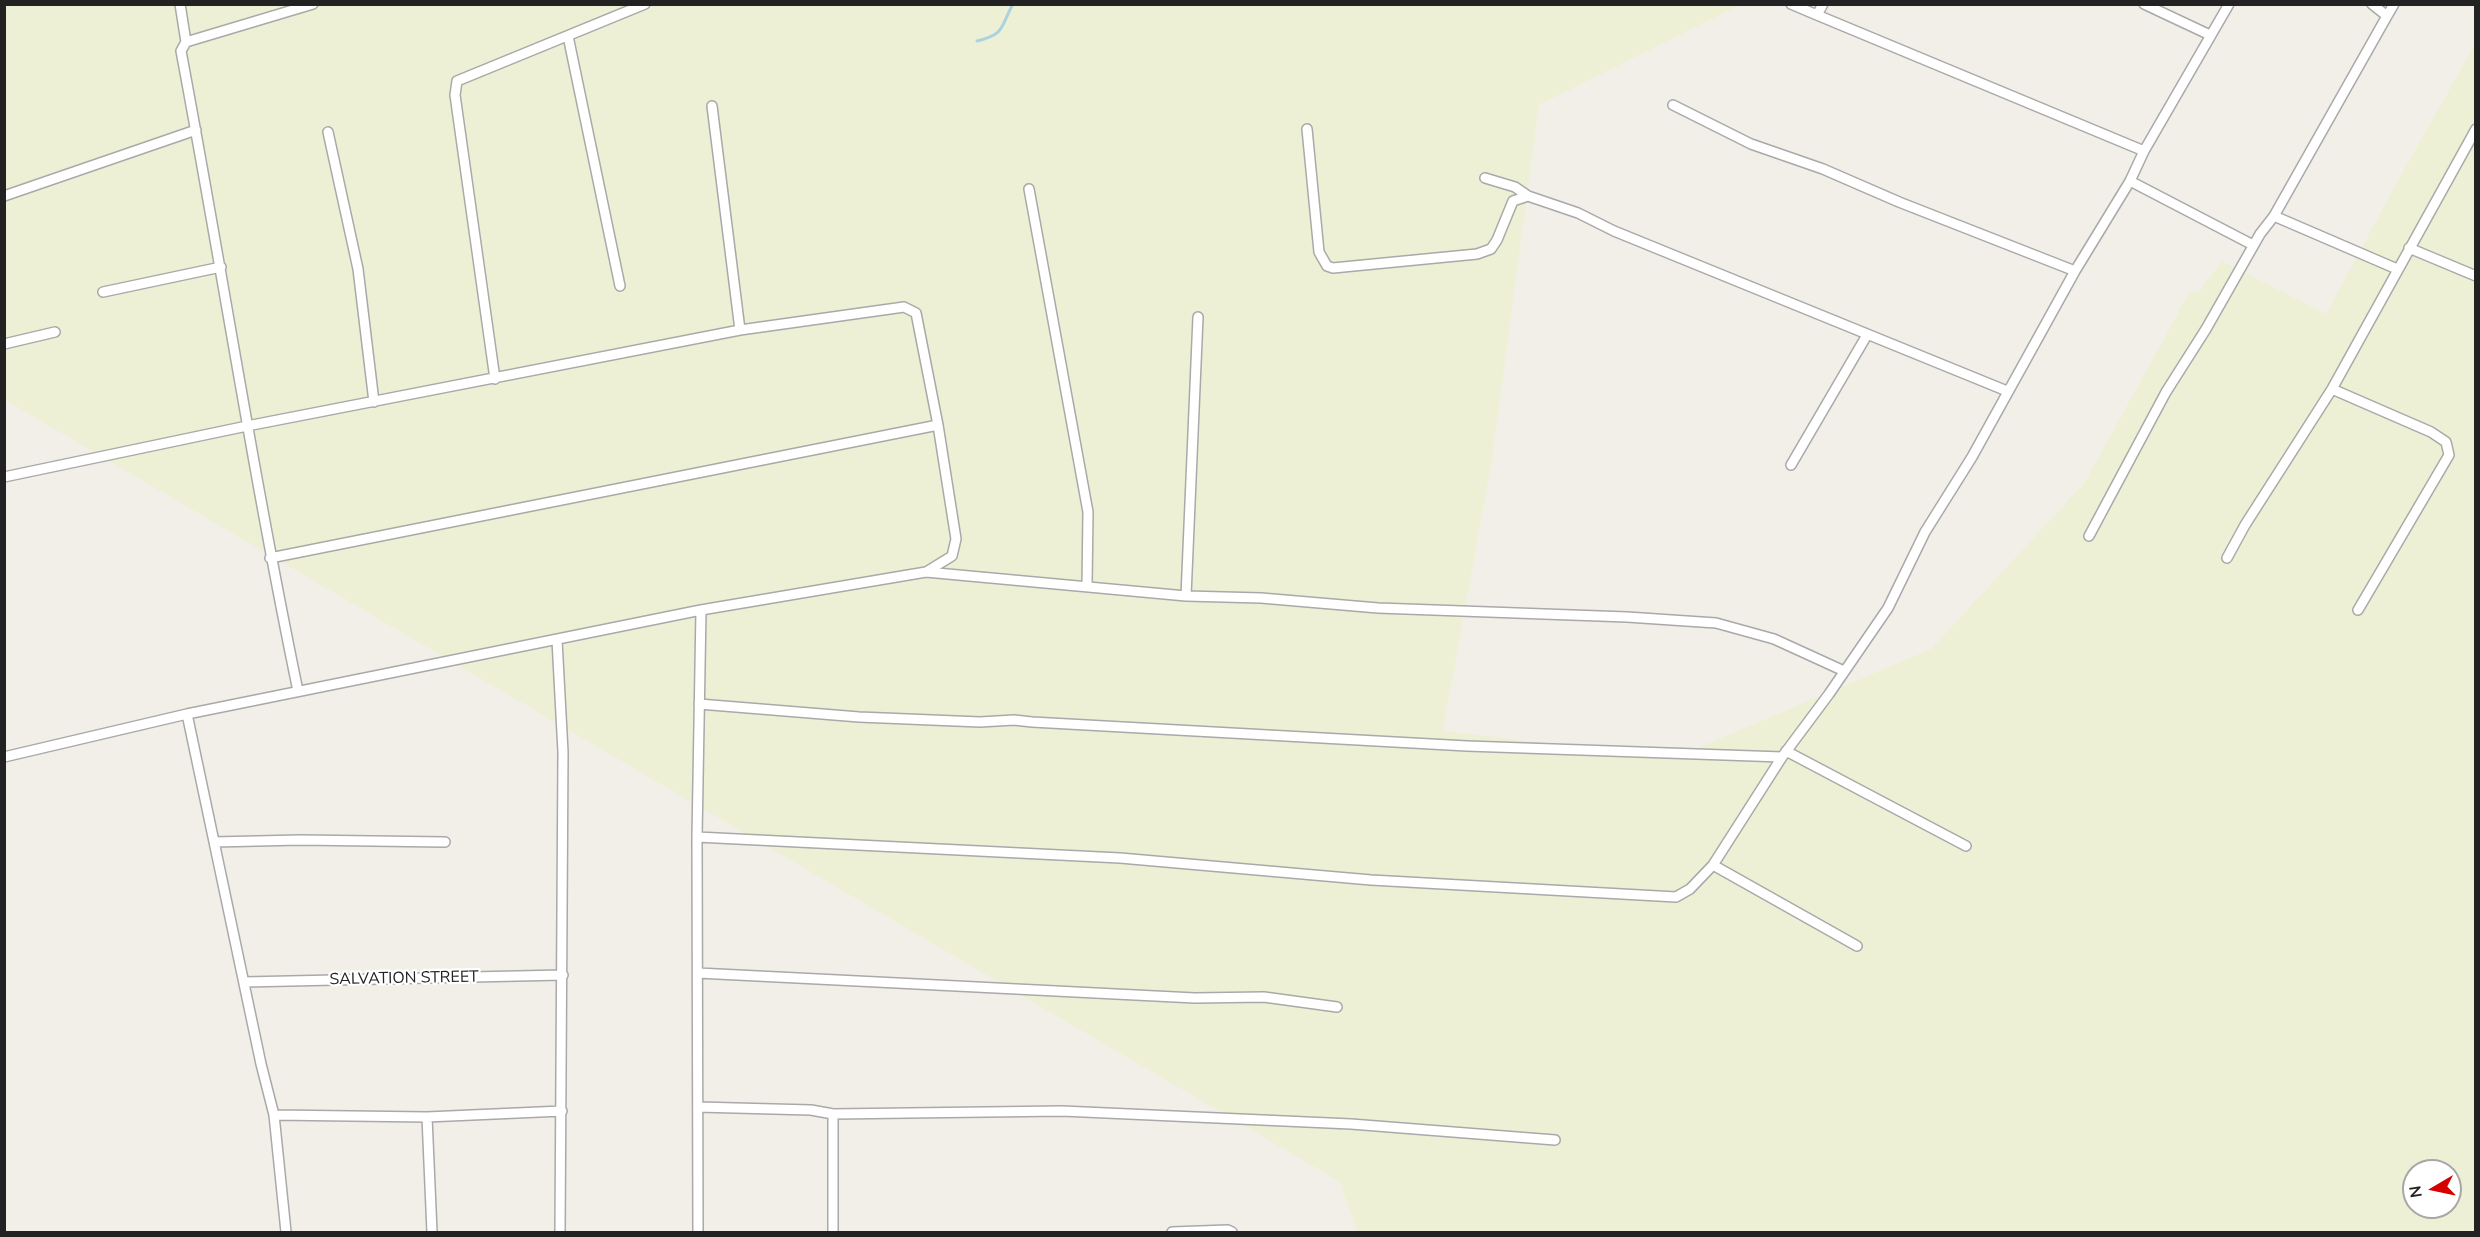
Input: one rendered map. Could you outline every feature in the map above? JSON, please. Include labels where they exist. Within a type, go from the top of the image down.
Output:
[{"type":"street","points":[[180,4],[186,42],[181,51],[221,267],[270,558],[298,691]]},
{"type":"street","points":[[495,379],[455,88],[457,81],[645,4]]},
{"type":"street","points":[[1791,4],[2144,151]]},
{"type":"street","points":[[1817,15],[1823,4]]},
{"type":"street","points":[[2144,4],[2210,35]]},
{"type":"street","points":[[697,837],[1120,858],[1371,880],[1676,897],[1690,889],[1713,865],[1784,754],[1888,608],[1925,532],[1972,457],[2075,271],[2130,181],[2144,151],[2229,4]]},
{"type":"street","points":[[2372,4],[2387,16]]},
{"type":"street","points":[[2089,536],[2166,392],[2206,329],[2253,245],[2274,216],[2394,4]]},
{"type":"street","points":[[186,42],[313,5]]},
{"type":"street","points":[[568,36],[620,286]]},
{"type":"street","points":[[1673,105],[1751,144],[1823,169],[1899,202],[2075,271]]},
{"type":"street","points":[[712,106],[740,330]]},
{"type":"street","points":[[1307,129],[1319,252],[1327,266],[1333,268],[1477,254],[1491,249],[1513,201],[1528,196]]},
{"type":"street","points":[[2227,558],[2245,525],[2332,389],[2475,129]]},
{"type":"street","points":[[4,196],[196,130]]},
{"type":"street","points":[[328,132],[358,269],[374,402]]},
{"type":"street","points":[[1485,178],[1515,187],[1528,196],[1578,213],[1614,231],[2007,391]]},
{"type":"street","points":[[2130,181],[2253,245]]},
{"type":"street","points":[[1029,189],[1088,512],[1087,586]]},
{"type":"street","points":[[2274,216],[2397,269]]},
{"type":"street","points":[[2409,248],[2475,276]]},
{"type":"street","points":[[103,292],[221,267]]},
{"type":"street","points":[[4,477],[247,426],[740,330],[904,307],[916,313],[938,425],[956,539],[952,556],[926,572]]},
{"type":"street","points":[[1186,596],[1198,316]]},
{"type":"street","points":[[4,344],[55,332]]},
{"type":"street","points":[[1791,465],[1868,335]]},
{"type":"street","points":[[2332,389],[2431,432],[2446,442],[2449,456],[2358,610]]},
{"type":"street","points":[[270,558],[938,425]]},
{"type":"street","points":[[4,757],[187,714],[701,610],[926,572],[1186,596],[1261,598],[1378,608],[1628,616],[1716,622],[1774,639],[1844,671]]},
{"type":"street","points":[[698,1233],[697,837],[701,610]]},
{"type":"street","points":[[557,640],[563,752],[560,1233]]},
{"type":"street","points":[[699,704],[870,717],[980,722],[1014,720],[1467,746],[1784,754],[1966,846]]},
{"type":"street","points":[[187,714],[274,1115],[286,1233]]},
{"type":"street","points":[[214,842],[300,840],[445,842]]},
{"type":"street","points":[[1713,865],[1857,946]]},
{"type":"street","points":[[698,973],[1195,998],[1264,997],[1337,1007]]},
{"type":"street","name":"SALVATION STREET","points":[[244,982],[563,975]]},
{"type":"street","points":[[698,1107],[811,1110],[833,1114],[1062,1111],[1351,1124],[1555,1140]]},
{"type":"street","points":[[274,1115],[427,1117],[562,1111]]},
{"type":"street","points":[[833,1114],[833,1233]]},
{"type":"street","points":[[427,1117],[432,1233]]},
{"type":"street","points":[[1172,1233],[1228,1230],[1232,1233]]},
{"type":"green space","points":[[5,5],[1740,5],[1539,105],[1492,459],[1443,731],[1674,758],[1931,649],[2085,482],[2190,291],[2198,293],[2222,261],[2326,314],[2475,44],[2475,1232],[1357,1232],[1340,1182],[5,400]]},
{"type":"waterway","points":[[977,41],[998,32],[1013,4]]}]
